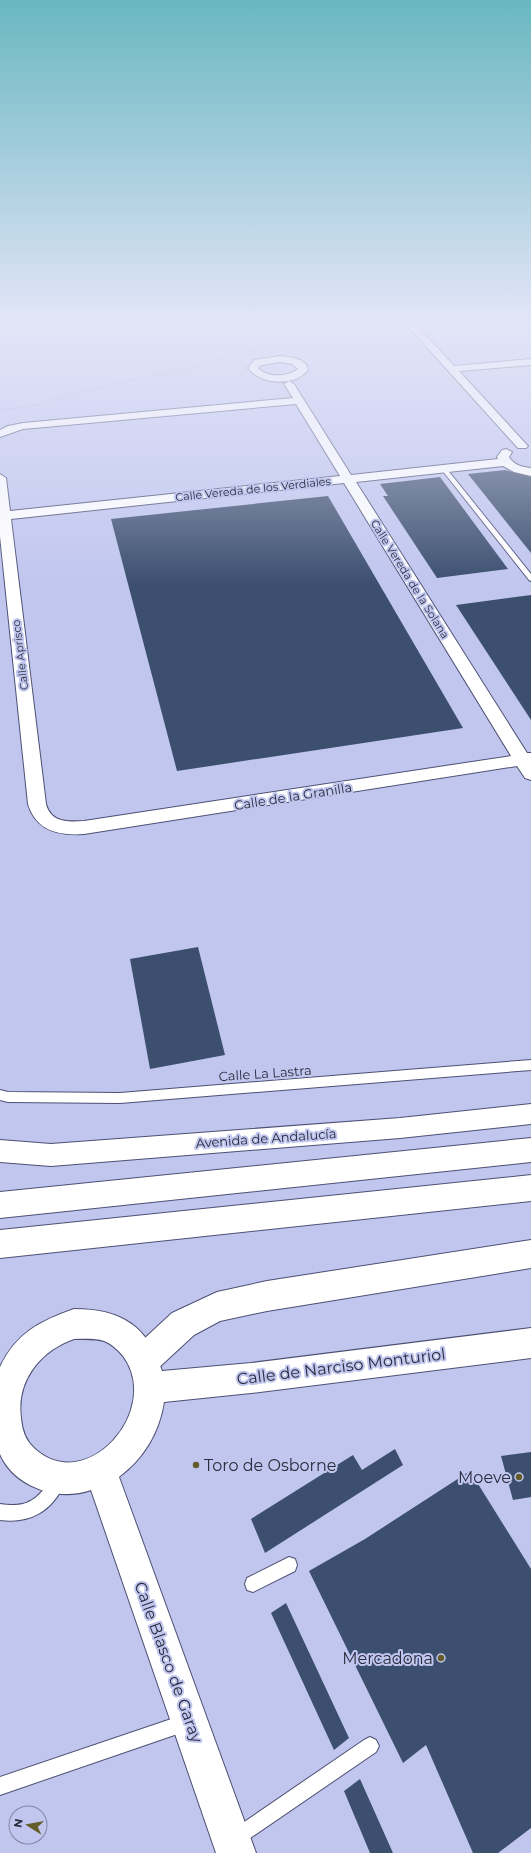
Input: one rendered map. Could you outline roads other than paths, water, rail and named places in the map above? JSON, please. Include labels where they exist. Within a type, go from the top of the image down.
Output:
[{"type":"main road","points":[[0,1205],[531,1150]]},
{"type":"main road","points":[[0,1244],[531,1188]]},
{"type":"main road","points":[[147,1374],[183,1324],[217,1307],[267,1296],[531,1254]]},
{"type":"main road","points":[[74,1324],[94,1324],[112,1329],[125,1337],[135,1347],[147,1374],[147,1412],[138,1436],[122,1456],[101,1471],[81,1478],[60,1479],[38,1472],[20,1458],[4,1434],[5,1395],[12,1375],[23,1356],[38,1341],[56,1330],[74,1324]]},
{"type":"main road","name":"Calle de Narciso Monturiol","points":[[147,1374],[250,1378],[531,1342]]},
{"type":"main road","name":"Calle Blasco de Garay","points":[[101,1471],[191,1721],[234,1847]]},
{"type":"street","points":[[0,434],[12,428],[24,426],[194,410]]},
{"type":"street","name":"Calle Vereda de la Solana","points":[[304,410],[528,764]]},
{"type":"street","points":[[492,410],[527,446]]},
{"type":"street","points":[[527,446],[512,448],[505,452],[503,457],[505,462],[512,467],[531,472]]},
{"type":"street","name":"Calle Vereda de los Verdiales","points":[[2,516],[505,462]]},
{"type":"street","name":"Calle Aprisco","points":[[0,478],[2,516],[37,804],[42,816],[54,826]]},
{"type":"street","name":"Calle de la Granilla","points":[[54,826],[75,828],[98,826],[528,764]]},
{"type":"street","name":"Avenida de Andalucía","points":[[0,1151],[51,1155],[392,1128],[531,1114]]},
{"type":"lane","points":[[444,469],[531,579]]},
{"type":"lane","name":"Calle La Lastra","points":[[0,1095],[8,1097],[120,1098],[531,1066]]},
{"type":"lane","points":[[0,1512],[14,1515],[26,1513],[40,1506],[60,1479]]},
{"type":"lane","points":[[253,1584],[289,1564]]},
{"type":"lane","points":[[0,1786],[191,1721]]},
{"type":"lane","points":[[234,1847],[370,1746]]},
{"type":"place","name":"Toro de Osborne","points":[[196,1465]]},
{"type":"place","name":"Moeve","points":[[519,1477]]},
{"type":"place","name":"Mercadona","points":[[441,1658]]}]
